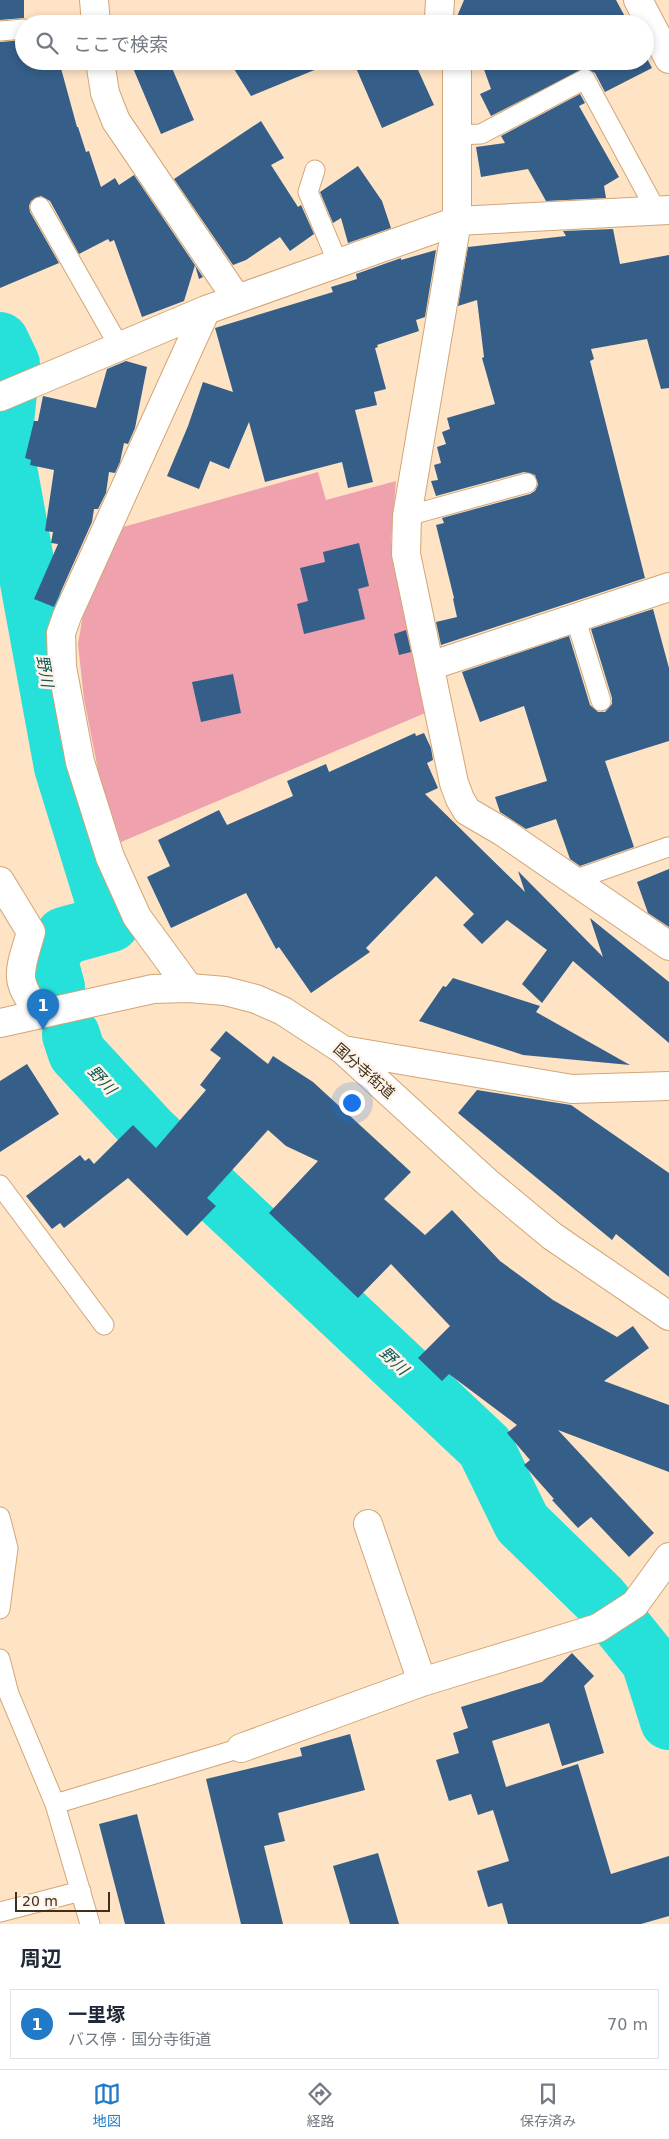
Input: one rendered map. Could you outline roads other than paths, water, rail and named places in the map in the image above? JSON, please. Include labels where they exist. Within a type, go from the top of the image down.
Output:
[{"type":"street","points":[[94,0],[95,15]]},
{"type":"street","points":[[439,15],[440,0]]},
{"type":"street","points":[[638,0],[646,15]]},
{"type":"street","points":[[654,30],[669,59]]},
{"type":"street","points":[[101,70],[105,93],[116,121],[237,299]]},
{"type":"street","points":[[457,70],[457,221],[407,516],[406,554],[454,783],[460,799],[468,811],[503,832],[669,946]]},
{"type":"street","points":[[0,397],[206,310],[457,221],[663,211]]},
{"type":"street","points":[[189,988],[137,917],[110,857],[80,762],[62,667],[61,633],[66,616],[206,310]]},
{"type":"street","points":[[430,666],[669,587]]},
{"type":"street","points":[[0,881],[31,932],[10,979],[21,986],[27,998],[40,1013]]},
{"type":"street","name":"国分寺街道","points":[[0,1023],[153,989],[225,990],[256,999],[283,1011],[343,1050],[487,1182],[552,1236],[669,1316]]},
{"type":"street","points":[[343,1050],[572,1089],[669,1086]]},
{"type":"street","points":[[368,1524],[422,1682]]},
{"type":"street","points":[[240,1748],[422,1682],[598,1628],[635,1604],[669,1557]]},
{"type":"lane","points":[[0,31],[15,30]]},
{"type":"lane","points":[[457,135],[481,134],[585,79],[663,211]]},
{"type":"lane","points":[[315,170],[308,192],[338,263]]},
{"type":"lane","points":[[40,207],[120,346]]},
{"type":"lane","points":[[407,516],[527,483]]},
{"type":"lane","points":[[575,618],[602,701]]},
{"type":"lane","points":[[574,880],[668,847]]},
{"type":"lane","points":[[0,1186],[104,1325]]},
{"type":"lane","points":[[0,1517],[8,1548],[0,1609]]},
{"type":"lane","points":[[0,1659],[9,1694],[55,1804],[82,1891],[90,1924]]},
{"type":"lane","points":[[55,1804],[240,1748]]},
{"type":"lane","points":[[0,1912],[82,1891]]},
{"type":"waterway","name":"野川","points":[[0,341],[11,364],[3,441],[63,767],[111,923],[64,936],[48,958],[56,987]]},
{"type":"waterway","name":"野川","points":[[44,952],[48,958]]},
{"type":"waterway","name":"野川","points":[[71,1035],[77,1053],[150,1132],[485,1447],[522,1523],[600,1599],[650,1661],[669,1721]]},
{"type":"place","name":"一里塚","points":[[43,1030]]}]
